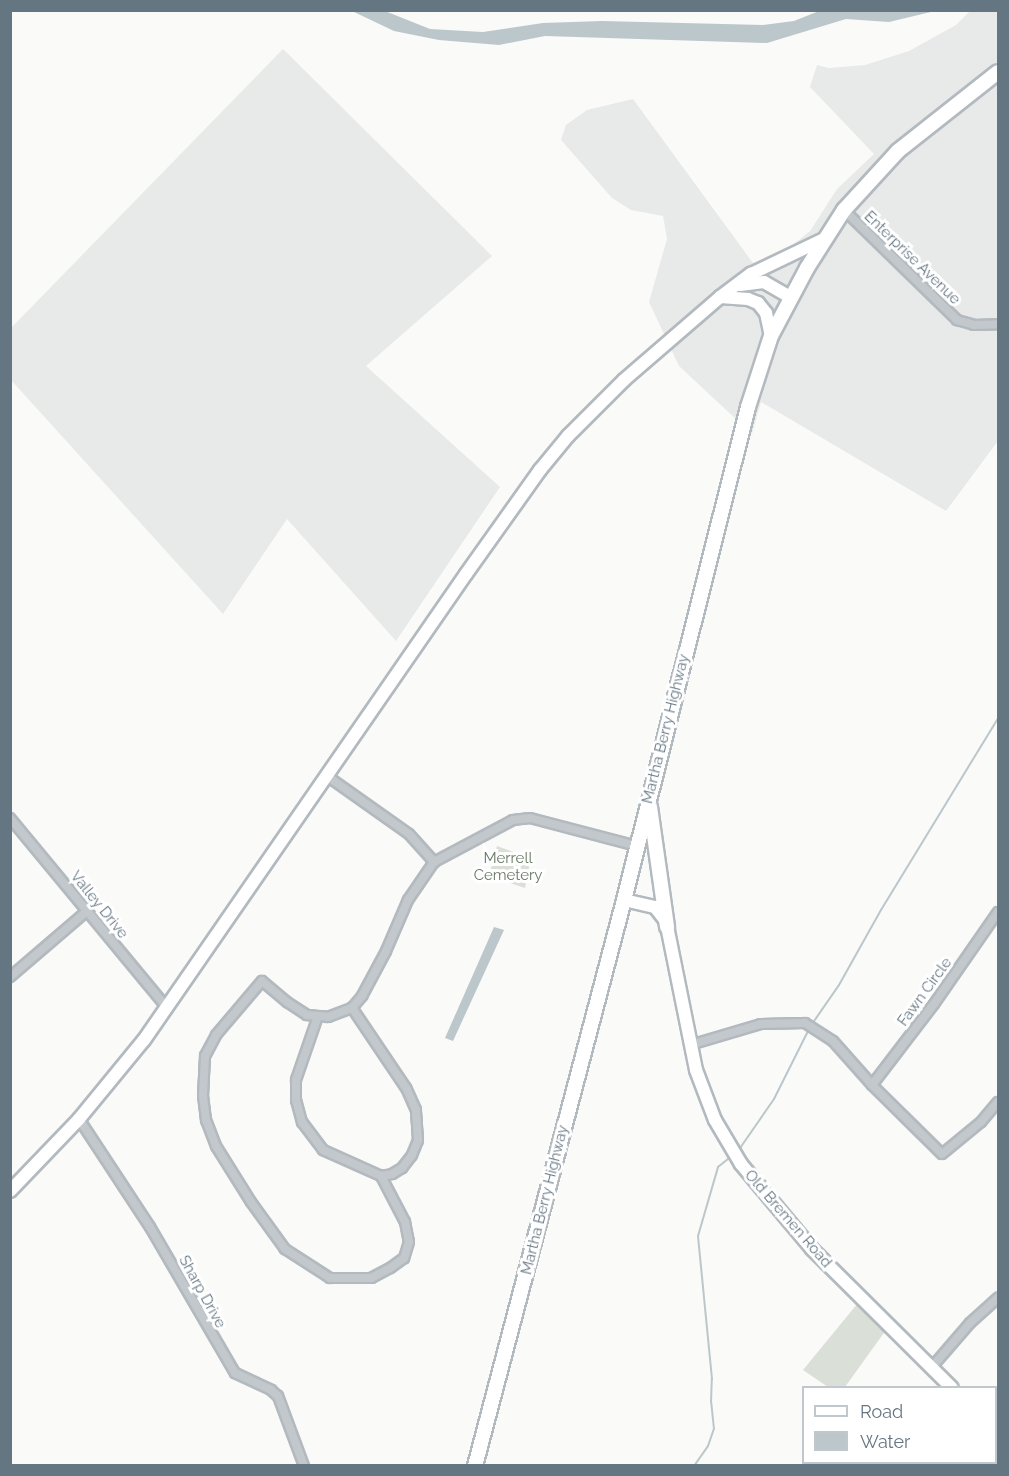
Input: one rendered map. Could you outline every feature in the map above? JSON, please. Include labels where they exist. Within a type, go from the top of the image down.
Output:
[{"type":"main road","name":"Martha Berry Highway","points":[[475,1466],[624,900],[748,407],[771,336],[790,297],[844,210],[898,151],[999,72]]},
{"type":"main road","points":[[10,1191],[79,1119],[167,1008],[540,470],[624,380],[720,297],[824,239]]},
{"type":"main road","points":[[754,277],[790,297]]},
{"type":"main road","points":[[720,297],[748,299],[758,303],[766,313],[771,336]]},
{"type":"main road","points":[[649,800],[667,927]]},
{"type":"main road","name":"Old Bremen Road","points":[[624,900],[655,907],[663,916],[690,1045],[704,1093],[715,1120],[741,1164],[812,1250],[950,1386]]},
{"type":"street","name":"Enterprise Avenue","points":[[844,210],[957,320],[974,325],[999,324]]},
{"type":"street","points":[[327,776],[409,834],[434,862]]},
{"type":"street","name":"Valley Drive","points":[[10,818],[167,1008]]},
{"type":"street","points":[[318,1016],[296,1080],[296,1100],[302,1122],[323,1150],[381,1176],[405,1222],[409,1242],[404,1258],[370,1278],[330,1278],[304,1263],[280,1244],[222,1155],[206,1120],[203,1096],[205,1056],[216,1035],[262,981],[287,1002],[307,1014],[328,1017],[352,1008],[362,996],[381,960],[408,900],[434,862],[513,819],[530,818],[637,846]]},
{"type":"street","points":[[10,976],[87,911]]},
{"type":"street","name":"Fawn Circle","points":[[872,1085],[934,1004],[999,912]]},
{"type":"street","points":[[352,1008],[406,1088],[416,1110],[418,1140],[412,1155],[402,1168],[381,1176]]},
{"type":"street","points":[[690,1045],[761,1024],[805,1023],[833,1041],[872,1085],[942,1154],[981,1122],[999,1102]]},
{"type":"street","name":"Sharp Drive","points":[[79,1119],[150,1227],[235,1373],[272,1390],[278,1396],[303,1466]]},
{"type":"street","points":[[932,1367],[970,1323],[999,1298]]},
{"type":"shaded area","points":[[970,11],[998,11],[998,441],[946,511],[761,402],[752,434],[679,366],[649,302],[667,239],[663,216],[631,210],[612,198],[561,140],[566,125],[587,110],[633,99],[753,263],[794,244],[810,231],[837,189],[874,154],[810,87],[817,65],[829,68],[865,65],[909,51],[956,25]]},
{"type":"shaded area","points":[[283,49],[492,256],[366,366],[500,487],[396,641],[287,519],[223,614],[11,380],[11,328]]},
{"type":"green space","name":"Merrell Cemetery","points":[[497,846],[525,856],[529,867],[525,888],[489,876]]},
{"type":"green space","points":[[858,1303],[886,1330],[846,1386],[827,1386],[803,1370]]},
{"type":"water","points":[[352,11],[385,11],[430,29],[483,32],[543,23],[602,21],[763,25],[794,21],[819,11],[935,11],[889,22],[846,19],[767,43],[545,36],[499,45],[439,40],[394,31]]},
{"type":"water","points":[[494,927],[504,930],[453,1041],[445,1038]]},
{"type":"waterway","points":[[812,1024],[839,985],[881,910],[998,718]]},
{"type":"waterway","points":[[738,1151],[774,1099],[809,1029]]},
{"type":"waterway","points":[[694,1466],[708,1446],[714,1429],[711,1402],[712,1379],[698,1236],[718,1167],[729,1158]]}]
